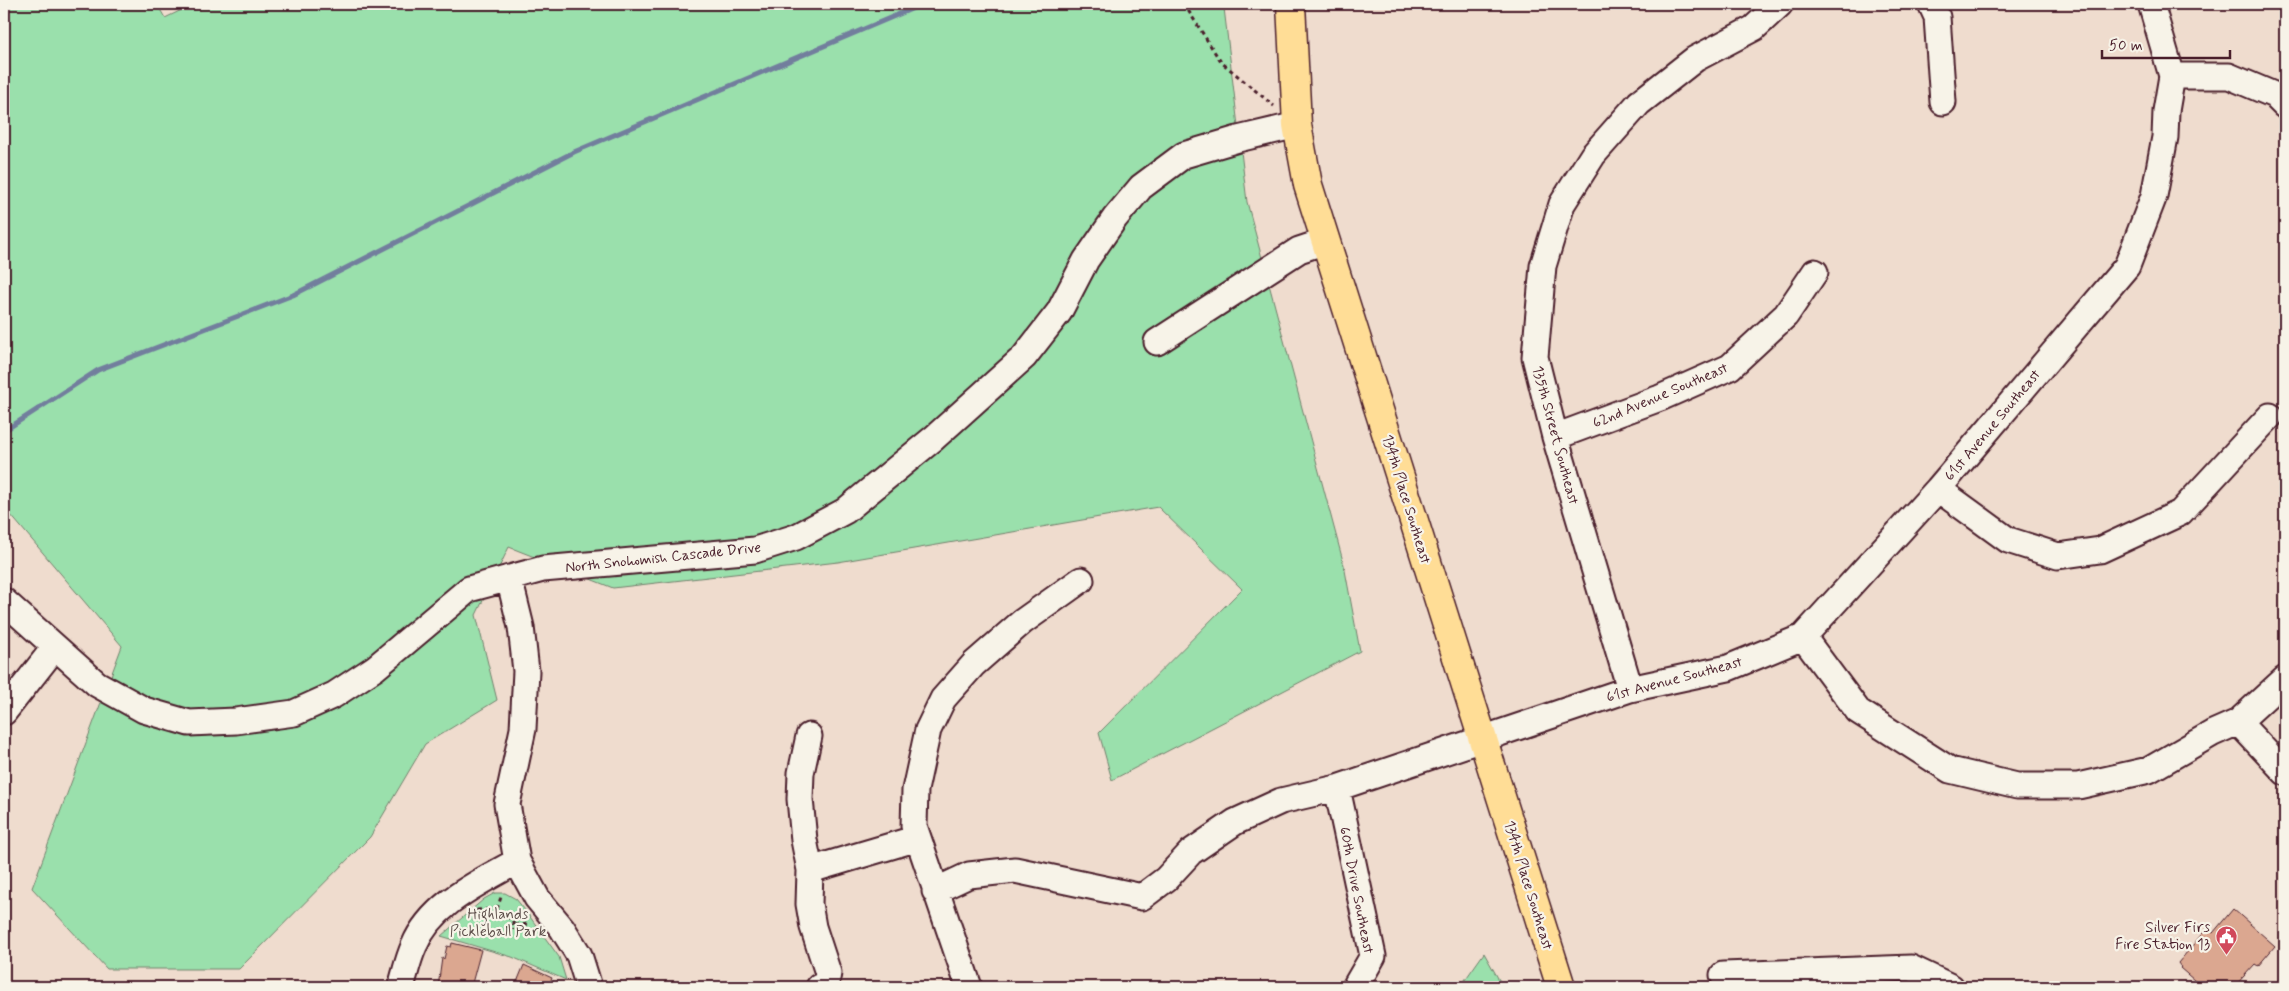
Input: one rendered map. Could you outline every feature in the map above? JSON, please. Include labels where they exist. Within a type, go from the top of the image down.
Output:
[{"type":"main road","name":"134th Place Southeast","points":[[1291,4],[1297,125],[1308,185],[1561,987]]},
{"type":"street","name":"135th Street Southeast","points":[[1630,689],[1555,438],[1534,357],[1543,266],[1562,204],[1594,155],[1646,98],[1695,58],[1754,28],[1780,4]]},
{"type":"street","points":[[1930,4],[1937,17],[1943,102]]},
{"type":"street","points":[[2151,4],[2172,76],[2229,76],[2274,95],[2285,106]]},
{"type":"street","name":"61st Avenue Southeast","points":[[935,891],[968,875],[1014,870],[1142,897],[1166,879],[1191,852],[1234,822],[1281,801],[1337,788],[1630,689],[1728,668],[1803,637],[1938,489],[2127,266],[2154,196],[2165,137],[2166,111],[2172,76]]},
{"type":"street","name":"North Snohomish Cascade Drive","points":[[4,601],[97,684],[144,710],[189,723],[236,721],[294,713],[334,695],[375,668],[469,589],[543,569],[755,550],[796,537],[845,511],[934,438],[1024,357],[1059,312],[1086,260],[1115,218],[1140,187],[1184,155],[1238,139],[1297,125]]},
{"type":"street","points":[[1157,342],[1299,250],[1326,241]]},
{"type":"street","name":"62nd Avenue Southeast","points":[[1555,438],[1660,398],[1730,367],[1786,315],[1815,272]]},
{"type":"street","points":[[1938,489],[2008,540],[2058,556],[2100,550],[2180,513],[2270,416]]},
{"type":"street","points":[[509,578],[522,627],[526,671],[523,729],[507,804],[517,861],[538,898],[562,928],[579,955],[590,987]]},
{"type":"street","points":[[968,987],[914,826],[914,790],[928,730],[944,699],[974,664],[1015,628],[1081,580]]},
{"type":"street","points":[[1803,637],[1858,711],[1950,770],[2017,786],[2078,786],[2149,770],[2213,733],[2238,722],[2285,679]]},
{"type":"street","points":[[4,712],[55,647]]},
{"type":"street","points":[[2238,722],[2285,772]]},
{"type":"street","points":[[810,736],[801,773],[800,799],[804,840],[810,870],[809,904],[813,927],[828,973],[823,986],[819,987]]},
{"type":"street","name":"60th Drive Southeast","points":[[1337,788],[1373,956],[1355,987]]},
{"type":"street","points":[[810,870],[918,838]]},
{"type":"street","points":[[401,987],[414,946],[430,918],[450,901],[517,861]]},
{"type":"street","points":[[1723,975],[1911,968],[1951,987]]},
{"type":"path","points":[[1184,4],[1221,62],[1297,125]]},
{"type":"path","points":[[497,909],[502,893]]},
{"type":"path","points":[[474,921],[477,910],[475,906]]},
{"type":"path","points":[[477,910],[497,909],[513,921],[515,925]]},
{"type":"path","points":[[515,925],[535,923]]},
{"type":"path","points":[[513,930],[515,925]]},
{"type":"green space","points":[[4,4],[157,4],[165,18],[194,4],[1199,4],[1224,8],[1247,202],[1344,565],[1360,651],[1112,780],[1099,733],[1242,589],[1158,507],[838,562],[613,588],[509,547],[476,615],[497,700],[425,744],[370,837],[239,969],[107,969],[32,888],[122,646],[4,507]]},
{"type":"green space","name":"Highlands Pickleball Park","points":[[495,893],[505,893],[516,899],[525,910],[559,957],[566,980],[512,957],[441,936],[484,899]]},
{"type":"green space","points":[[1484,953],[1503,987],[1460,987]]},
{"type":"building","name":"Silver Firs Fire Station 13","points":[[2233,909],[2275,946],[2258,966],[2255,964],[2234,987],[2202,987],[2180,968],[2178,963],[2207,928],[2213,933]]},
{"type":"building","points":[[452,943],[481,950],[471,987],[438,987],[442,958],[444,959],[447,946],[451,947]]},
{"type":"building","points":[[524,965],[552,978],[548,987],[515,987]]},
{"type":"waterway","points":[[4,431],[98,370],[293,295],[574,152],[923,4]]},
{"type":"place","name":"Silver Firs Fire Station 13","points":[[2226,955]]}]
